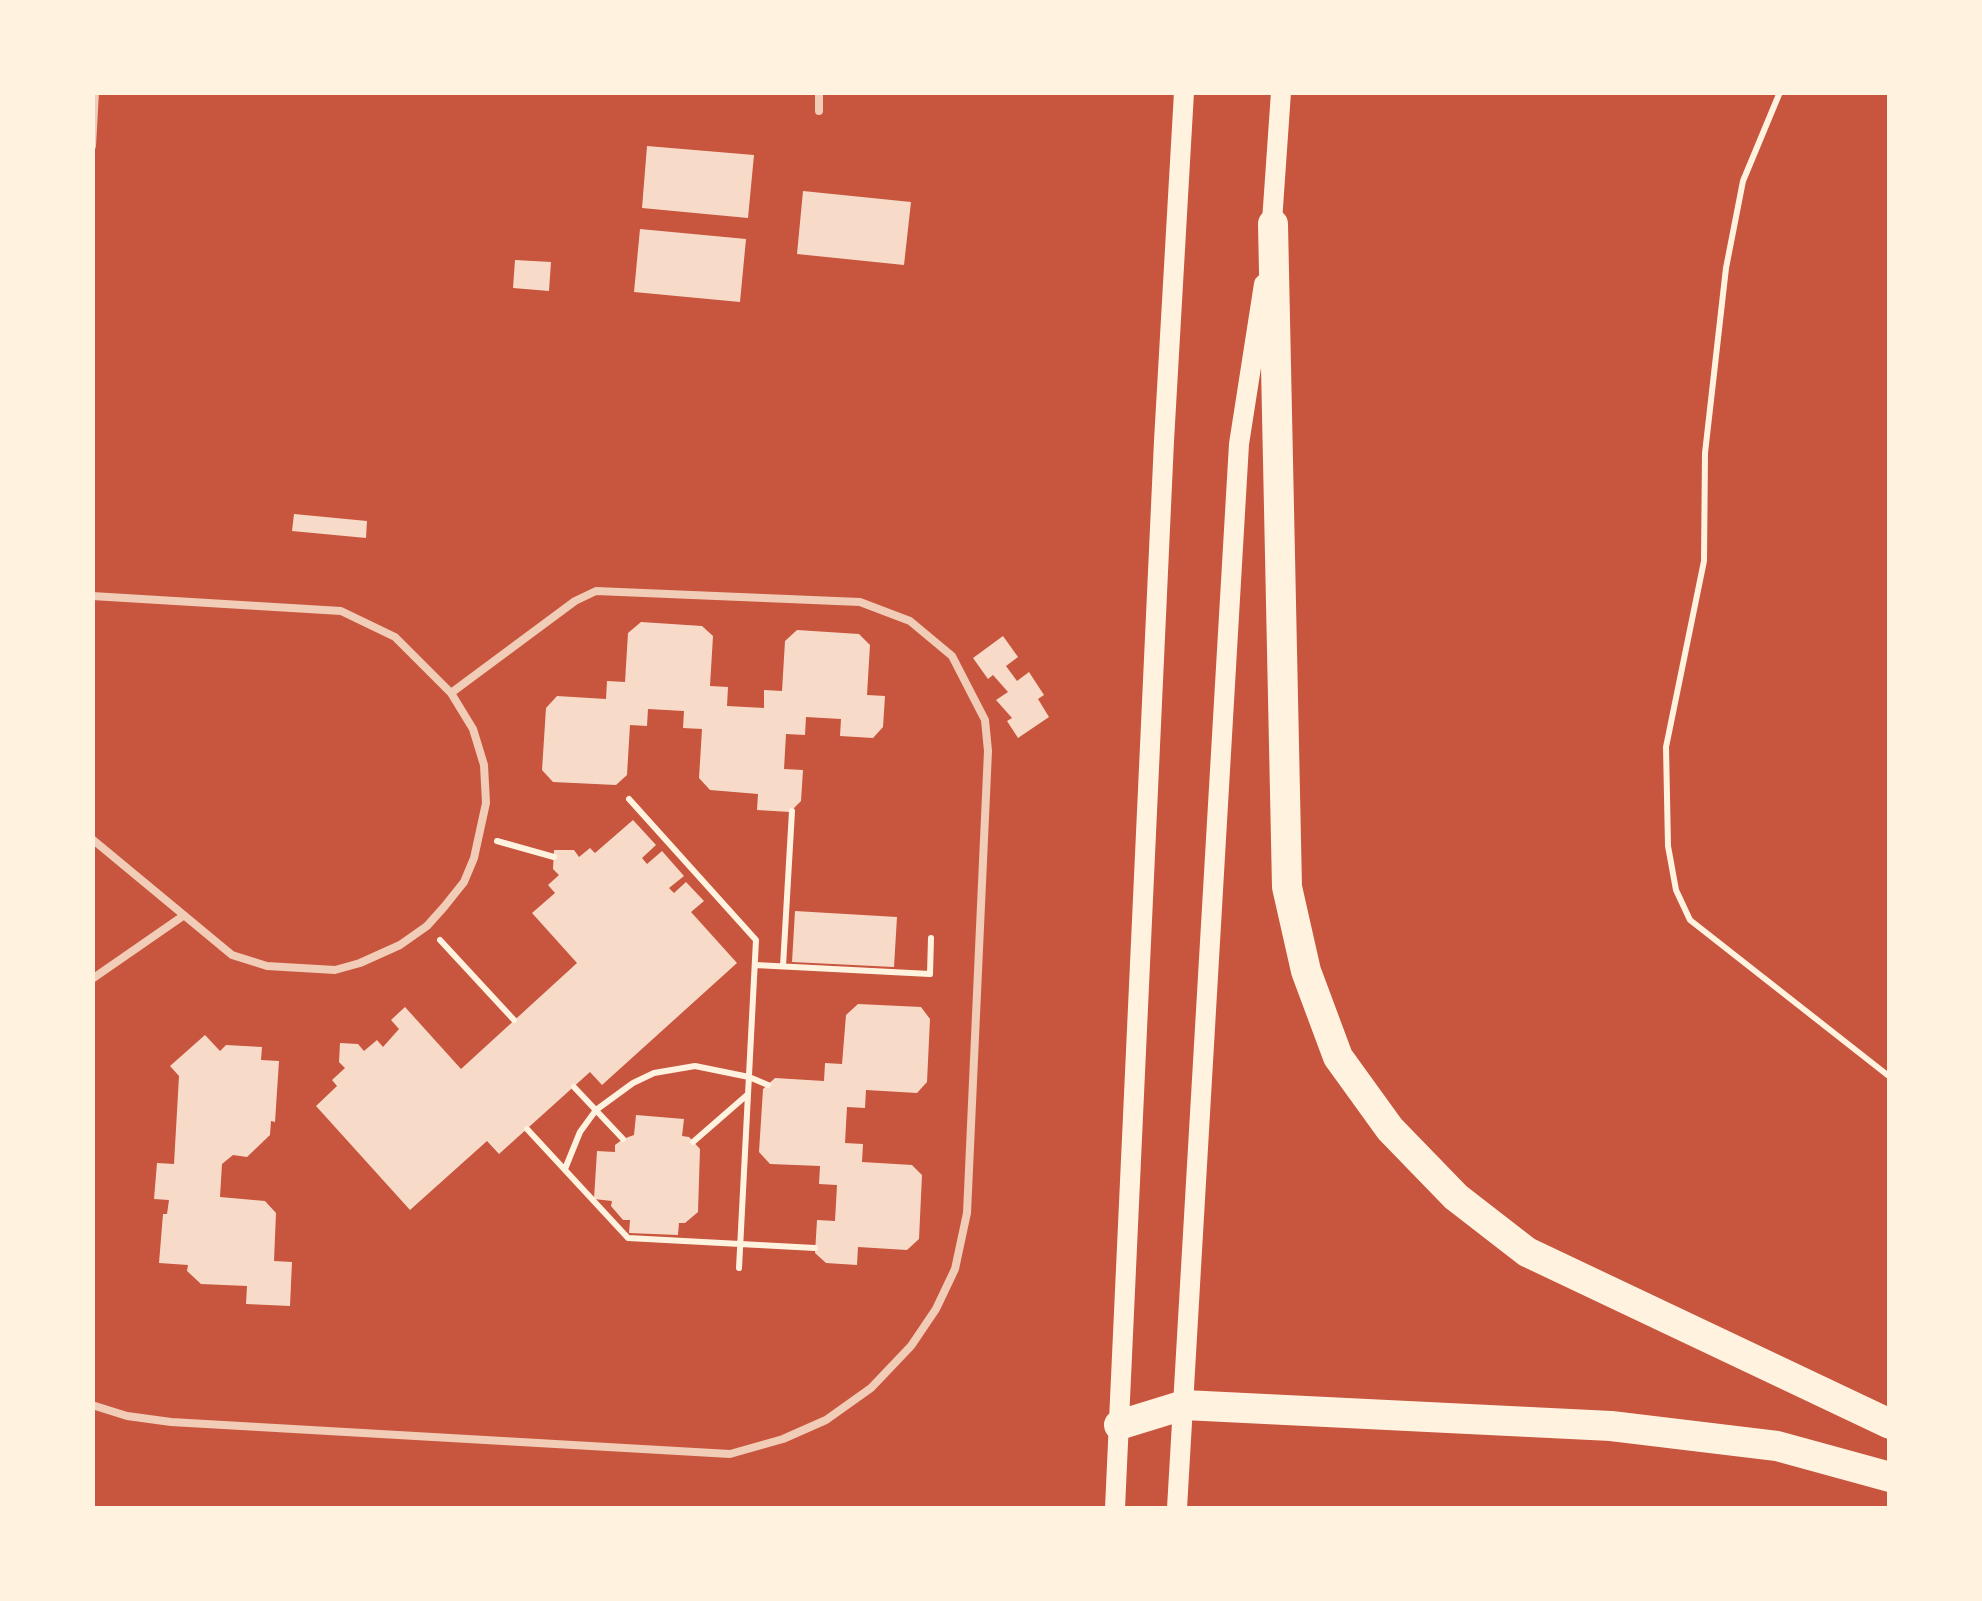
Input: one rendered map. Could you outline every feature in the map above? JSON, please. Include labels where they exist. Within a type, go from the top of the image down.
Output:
[{"type":"highway","points":[[1273,224],[1287,887],[1306,972],[1338,1057],[1390,1129],[1456,1198],[1527,1252],[1890,1424]]},
{"type":"highway","points":[[1118,1425],[1184,1405],[1611,1426],[1776,1446],[1890,1477]]},
{"type":"main road","points":[[1115,1508],[1163,461],[1184,92]]},
{"type":"main road","points":[[1177,1508],[1239,444],[1273,224],[1280,92]]},
{"type":"lane","points":[[92,146],[96,92]]},
{"type":"lane","points":[[819,92],[819,110]]},
{"type":"lane","points":[[92,1405],[128,1416],[171,1422],[730,1454],[783,1439],[842,1410],[872,1388],[936,1310],[955,1269],[967,1213],[988,751],[985,720],[952,656],[910,621],[860,602],[596,591],[575,600],[450,693]]},
{"type":"lane","points":[[92,596],[341,612],[394,638],[450,693],[473,728],[484,765],[486,803],[480,836],[464,882],[427,926],[400,945],[360,964],[335,970],[268,966],[232,955],[92,839]]},
{"type":"lane","points":[[92,980],[183,916]]},
{"type":"path","points":[[1780,92],[1743,181],[1726,268],[1705,453],[1704,561],[1666,747],[1668,846],[1676,890],[1690,920],[1890,1077]]},
{"type":"path","points":[[629,799],[756,940],[739,1268]]},
{"type":"path","points":[[783,966],[792,810]]},
{"type":"path","points":[[480,836],[554,858]]},
{"type":"path","points":[[427,926],[514,1020]]},
{"type":"path","points":[[755,965],[930,974],[931,938]]},
{"type":"path","points":[[565,1169],[580,1132],[596,1110],[632,1083],[654,1073],[695,1066],[768,1085]]},
{"type":"path","points":[[574,1087],[622,1139]]},
{"type":"path","points":[[694,1142],[748,1094]]},
{"type":"path","points":[[527,1129],[628,1238],[816,1248]]},
{"type":"building","points":[[647,146],[754,155],[748,218],[642,208]]},
{"type":"building","points":[[803,191],[911,202],[904,265],[797,254]]},
{"type":"building","points":[[640,229],[746,239],[740,302],[634,292]]},
{"type":"building","points":[[515,260],[551,262],[549,291],[513,288]]},
{"type":"building","points":[[294,514],[367,521],[366,538],[292,531]]},
{"type":"building","points":[[641,622],[702,626],[713,636],[710,686],[728,687],[727,706],[764,708],[764,690],[782,691],[785,641],[797,630],[859,634],[870,645],[867,695],[885,696],[883,727],[873,738],[840,736],[841,719],[806,717],[805,735],[786,734],[784,769],[803,770],[801,801],[790,812],[757,810],[758,794],[710,790],[699,778],[702,729],[683,728],[684,711],[648,709],[647,726],[630,725],[627,775],[616,785],[553,782],[542,770],[546,708],[557,696],[606,699],[607,681],[625,682],[628,633]]},
{"type":"building","points":[[1003,636],[1018,657],[1006,666],[1017,681],[1029,672],[1044,695],[1038,699],[1049,717],[1018,738],[1007,721],[1012,718],[996,700],[1008,692],[993,675],[988,679],[973,658]]},
{"type":"building","points":[[633,820],[656,845],[642,858],[647,864],[662,851],[684,876],[669,888],[674,893],[686,882],[704,901],[691,912],[737,963],[602,1085],[590,1072],[499,1154],[487,1141],[410,1210],[316,1106],[337,1086],[332,1080],[345,1068],[339,1062],[340,1043],[358,1044],[364,1051],[377,1040],[383,1047],[399,1029],[391,1020],[405,1007],[461,1069],[577,963],[532,913],[555,893],[548,885],[559,875],[553,869],[554,850],[574,850],[579,857],[590,848],[595,853]]},
{"type":"building","points":[[795,911],[897,917],[894,967],[792,962]]},
{"type":"building","points":[[858,1004],[921,1007],[930,1019],[927,1082],[917,1093],[866,1090],[865,1108],[847,1107],[845,1143],[863,1144],[862,1162],[912,1165],[922,1175],[919,1239],[907,1250],[858,1247],[857,1265],[826,1263],[815,1253],[817,1220],[835,1221],[837,1185],[819,1184],[820,1166],[770,1164],[759,1152],[763,1089],[775,1078],[824,1081],[825,1063],[842,1064],[846,1015]]},
{"type":"building","points":[[205,1035],[220,1051],[226,1045],[262,1047],[261,1060],[279,1061],[275,1122],[271,1121],[270,1135],[247,1157],[233,1155],[222,1164],[220,1197],[265,1201],[276,1213],[274,1261],[292,1262],[290,1306],[246,1304],[247,1286],[201,1284],[187,1271],[188,1265],[159,1263],[163,1214],[167,1214],[169,1200],[154,1199],[157,1163],[174,1164],[179,1076],[170,1066]]},
{"type":"building","points":[[636,1115],[684,1119],[682,1136],[689,1137],[700,1149],[698,1212],[685,1223],[679,1223],[678,1235],[629,1233],[630,1220],[623,1220],[611,1206],[612,1201],[594,1199],[597,1151],[615,1152],[615,1145],[634,1135]]}]
